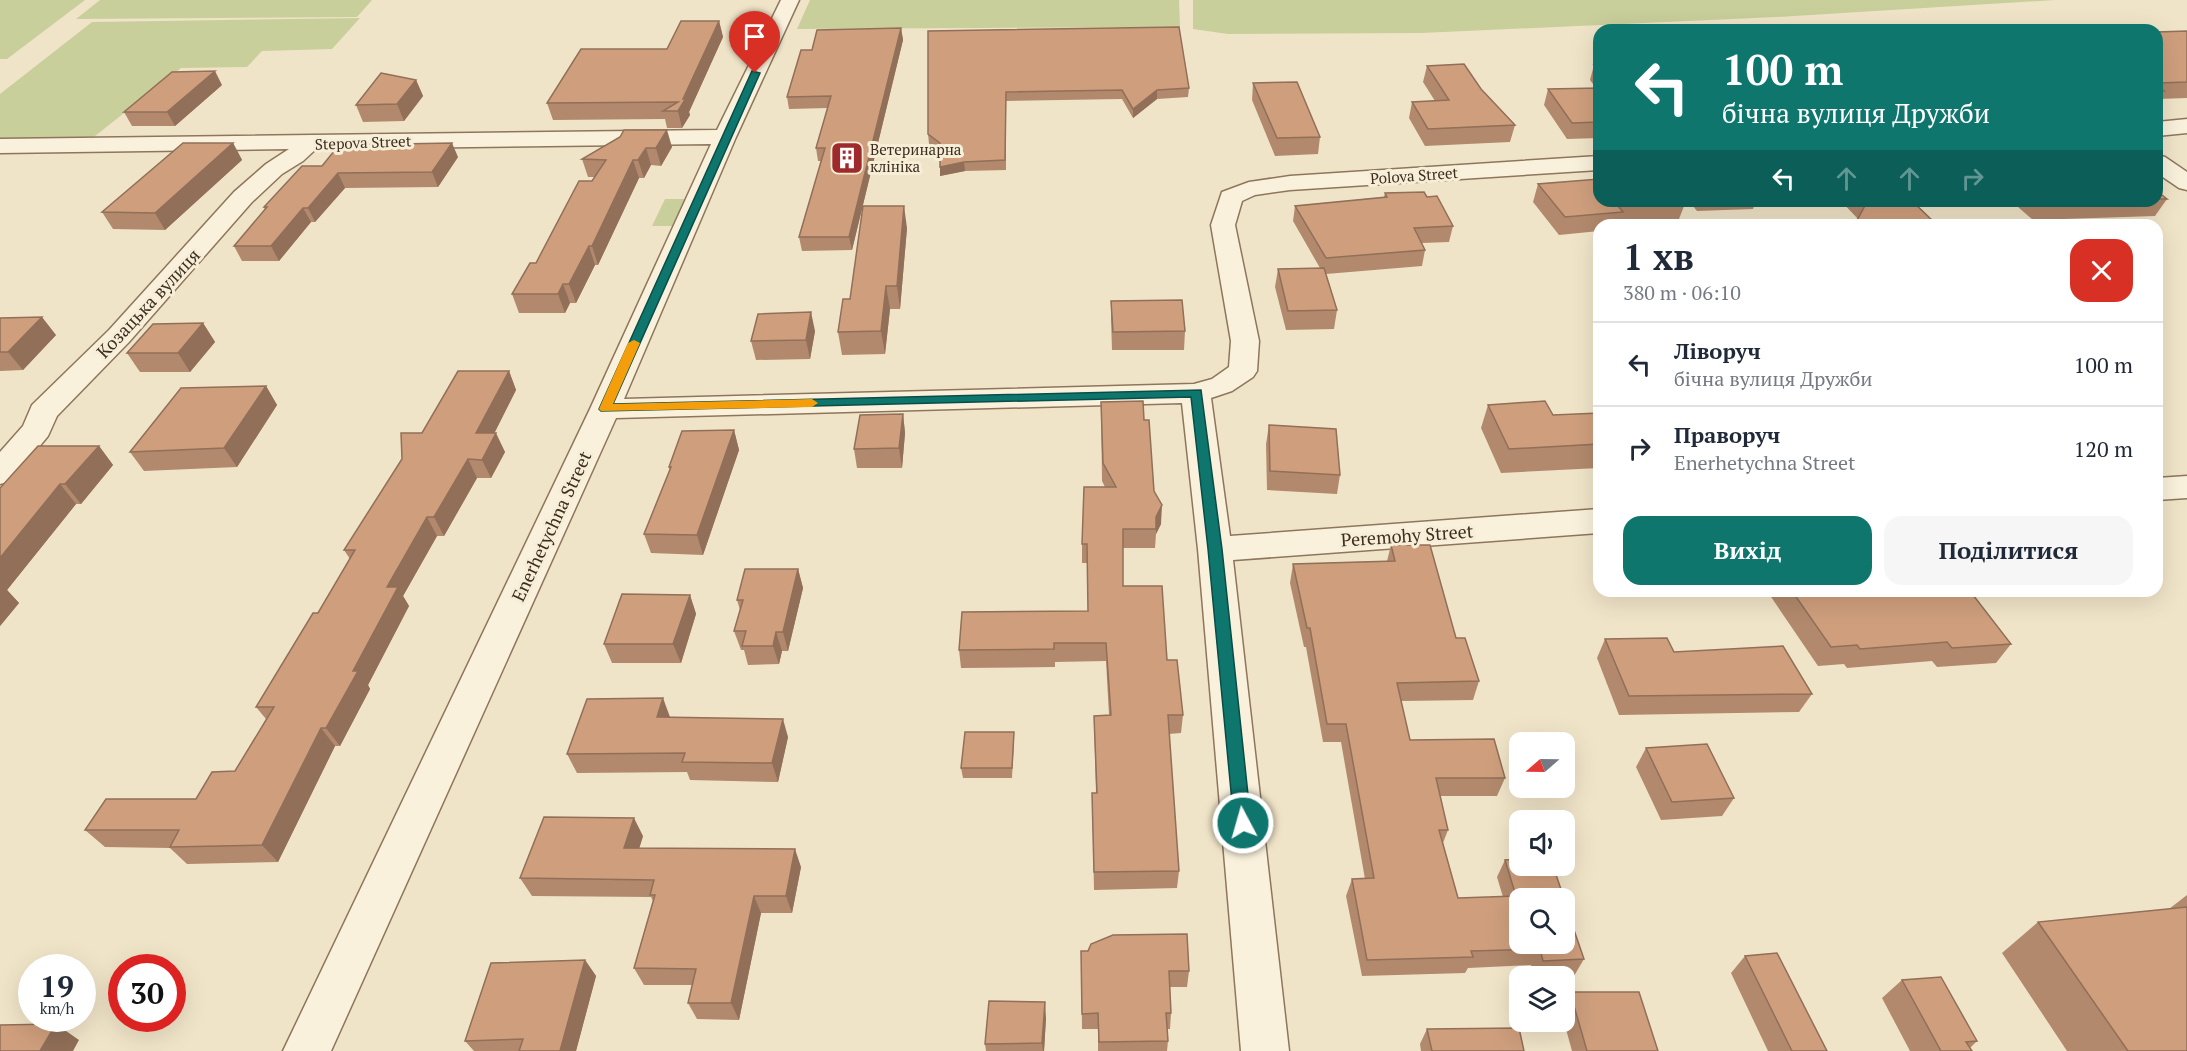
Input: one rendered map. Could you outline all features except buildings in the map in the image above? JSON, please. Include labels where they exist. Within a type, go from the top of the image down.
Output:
[{"type":"street","name":"Enerhetychna Street","points":[[307,1051],[605,409],[725,136],[790,0]]},
{"type":"street","points":[[2163,128],[2187,126]]},
{"type":"street","name":"Stepova Street","points":[[0,146],[725,136]]},
{"type":"street","name":"Козацька вулиця","points":[[0,473],[37,429],[43,412],[119,336],[243,197],[274,169],[296,156],[309,143]]},
{"type":"street","points":[[605,409],[1196,393],[1222,385],[1243,371],[1245,342],[1223,225],[1230,197],[1249,189],[1290,183],[1593,163]]},
{"type":"street","points":[[2163,166],[2187,183]]},
{"type":"street","points":[[1196,393],[1215,549],[1265,1051]]},
{"type":"street","points":[[2163,489],[2187,487]]},
{"type":"street","name":"Peremohy Street","points":[[1215,549],[1593,521]]},
{"type":"green space","points":[[0,0],[85,0],[7,59],[0,59]]},
{"type":"green space","points":[[100,0],[372,0],[357,17],[76,19]]},
{"type":"green space","points":[[810,0],[1179,0],[1180,27],[797,29]]},
{"type":"green space","points":[[1193,0],[2055,0],[1776,17],[1422,33],[1228,34],[1193,29]]},
{"type":"green space","points":[[360,18],[332,49],[262,51],[247,67],[181,68],[90,140],[0,140],[0,94],[92,22]]},
{"type":"green space","points":[[665,199],[686,199],[673,226],[652,226]]},
{"type":"slow traffic","points":[[634,343],[605,409],[812,403]]},
{"type":"place","name":"Ветеринарна клініка","points":[[847,158]]},
{"type":"route","points":[[755,73],[605,409],[1196,393],[1215,549],[1243,823]]}]
